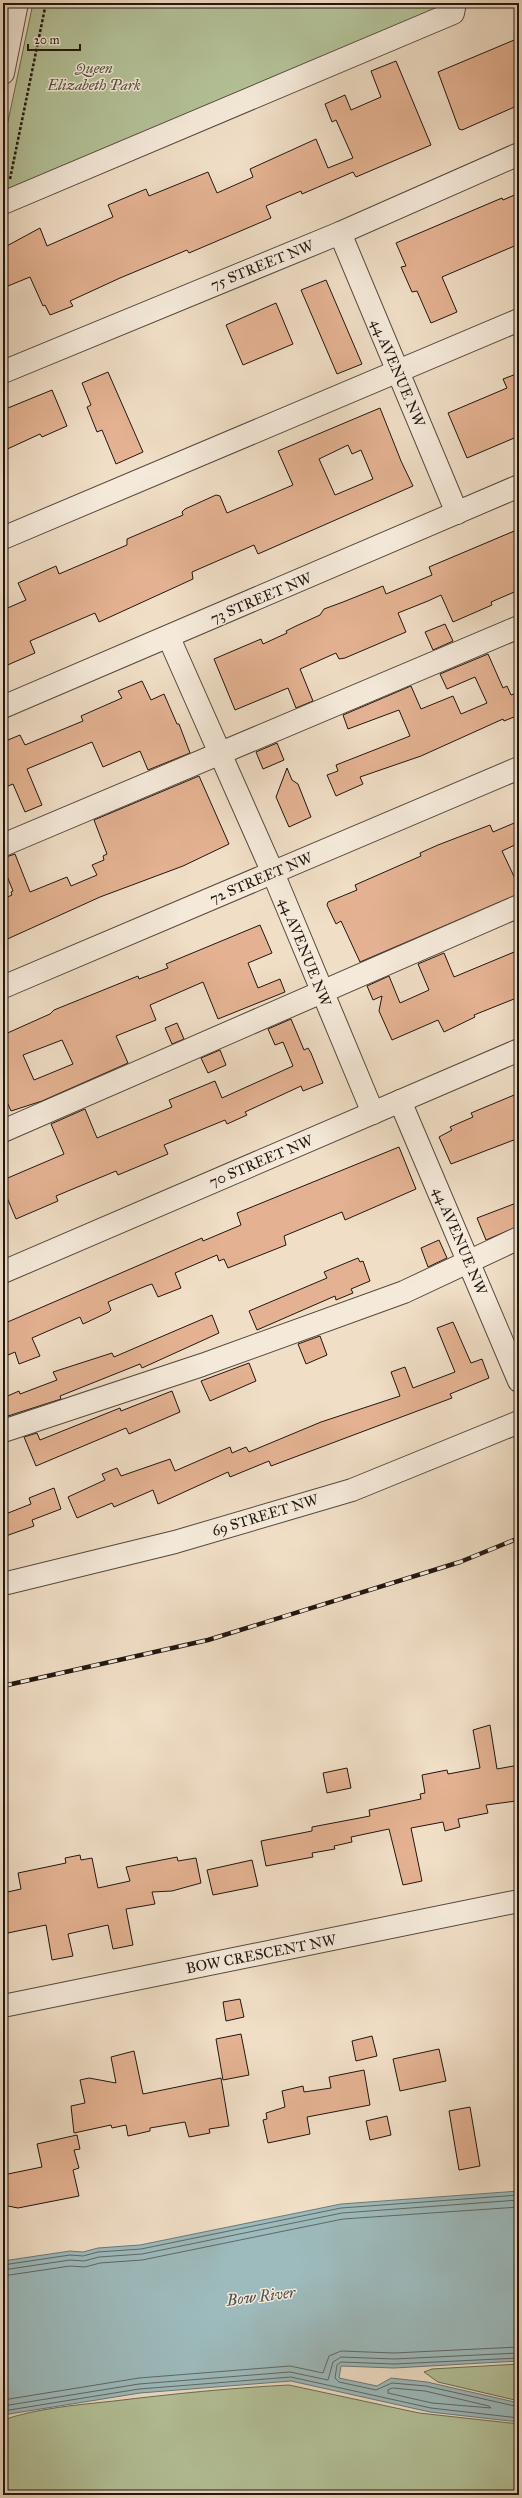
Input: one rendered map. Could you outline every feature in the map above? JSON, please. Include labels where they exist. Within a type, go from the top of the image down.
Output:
[{"type":"street","points":[[3,73],[17,3]]},
{"type":"street","points":[[3,203],[452,14],[455,3]]},
{"type":"street","name":"75 STREET NW","points":[[3,372],[340,233],[519,154]]},
{"type":"street","name":"44 AVENUE NW","points":[[340,233],[456,513]]},
{"type":"street","points":[[3,538],[398,373],[519,320]]},
{"type":"street","name":"73 STREET NW","points":[[3,707],[169,638],[519,486]]},
{"type":"street","points":[[3,845],[519,627]]},
{"type":"street","name":"44 AVENUE NW","points":[[169,638],[272,873],[373,1113]]},
{"type":"street","name":"72 STREET NW","points":[[3,987],[519,768]]},
{"type":"street","points":[[3,1130],[519,906]]},
{"type":"street","name":"70 STREET NW","points":[[3,1272],[519,1050]]},
{"type":"street","name":"44 AVENUE NW","points":[[400,1101],[519,1381]]},
{"type":"street","points":[[3,1431],[202,1365],[404,1292],[519,1238]]},
{"type":"street","name":"69 STREET NW","points":[[3,1584],[175,1542],[352,1490],[519,1422]]},
{"type":"street","name":"BOW CRESCENT NW","points":[[3,2006],[519,1901]]},
{"type":"path","points":[[9,181],[12,174],[46,3]]},
{"type":"green space","name":"Queen Elizabeth Park","points":[[33,3],[443,3],[439,10],[3,195],[3,145]]},
{"type":"green space","points":[[519,2364],[519,2401],[438,2382],[424,2372],[432,2369]]},
{"type":"green space","points":[[289,2385],[419,2413],[519,2424],[519,2495],[3,2495],[3,2420],[44,2410],[72,2406],[201,2392]]},
{"type":"water","name":"Bow River","points":[[519,2191],[519,2361],[394,2368],[341,2366],[339,2378],[377,2386],[391,2378],[427,2382],[519,2403],[519,2422],[430,2412],[291,2381],[140,2393],[3,2415],[3,2261],[70,2251],[83,2252],[98,2248],[140,2245],[341,2204]]},
{"type":"building","points":[[519,38],[519,105],[462,130],[459,129],[438,72]]},
{"type":"building","points":[[396,61],[431,145],[356,177],[353,172],[302,194],[301,191],[266,206],[271,218],[189,253],[187,250],[120,278],[70,301],[73,306],[50,315],[45,305],[43,306],[30,277],[3,288],[3,248],[40,228],[47,246],[113,217],[108,205],[146,189],[149,196],[208,172],[217,193],[253,177],[250,169],[316,139],[328,168],[353,158],[336,120],[332,122],[325,104],[345,95],[351,110],[381,97],[371,71]]},
{"type":"building","points":[[519,193],[519,244],[442,277],[457,312],[431,323],[417,291],[412,292],[401,267],[406,266],[396,243],[502,198],[503,200]]},
{"type":"building","points":[[326,280],[362,364],[337,374],[301,290]]},
{"type":"building","points":[[276,303],[293,344],[243,365],[226,325]]},
{"type":"building","points":[[108,372],[143,452],[116,464],[102,430],[97,432],[87,407],[91,405],[82,383]]},
{"type":"building","points":[[519,373],[519,436],[467,458],[448,413],[507,388],[503,379]]},
{"type":"building","points":[[52,390],[67,426],[42,437],[40,434],[3,451],[3,410]]},
{"type":"building","points":[[380,408],[401,461],[413,486],[258,554],[254,545],[192,572],[193,579],[99,622],[95,613],[30,641],[35,653],[3,667],[3,610],[26,600],[18,583],[56,566],[59,574],[127,545],[127,539],[183,515],[182,512],[185,509],[216,495],[220,496],[227,513],[293,485],[278,451]],"holes":[[[348,445],[352,454],[361,450],[373,479],[335,495],[319,459]]]},
{"type":"building","points":[[519,529],[519,590],[491,602],[492,605],[453,622],[441,595],[398,613],[406,632],[345,658],[339,659],[336,653],[300,669],[313,701],[296,708],[288,688],[235,710],[214,659],[261,639],[263,644],[320,615],[324,609],[383,586],[386,594],[432,575],[429,567]]},
{"type":"building","points":[[445,624],[453,641],[433,650],[425,632]]},
{"type":"building","points":[[488,654],[503,688],[507,686],[511,695],[519,692],[519,715],[504,721],[503,719],[421,756],[360,777],[363,784],[336,796],[327,775],[338,771],[336,765],[410,736],[399,710],[348,729],[343,715],[411,686],[421,709],[453,696],[461,714],[487,703],[475,677],[447,689],[440,674]]},
{"type":"building","points":[[142,681],[151,700],[164,694],[177,724],[179,724],[190,753],[148,770],[140,751],[103,767],[92,742],[27,769],[42,805],[25,812],[13,784],[3,788],[3,742],[20,735],[25,745],[83,721],[81,716],[122,698],[118,691]]},
{"type":"building","points":[[277,743],[284,760],[263,769],[256,752]]},
{"type":"building","points":[[287,768],[292,780],[298,784],[311,817],[289,827],[276,797]]},
{"type":"building","points":[[199,776],[229,844],[183,866],[100,897],[3,941],[3,899],[12,895],[11,892],[13,891],[3,866],[3,858],[15,854],[30,892],[67,877],[71,886],[97,875],[92,865],[104,860],[103,856],[107,854],[94,820]]},
{"type":"building","points":[[519,821],[519,843],[502,851],[519,887],[519,894],[360,962],[341,921],[336,924],[327,905],[328,902],[357,890],[355,885],[421,856],[420,853],[438,845],[490,825],[493,832]]},
{"type":"building","points":[[260,925],[272,953],[248,963],[258,988],[280,979],[285,992],[218,1019],[203,982],[150,1005],[156,1020],[116,1036],[128,1063],[42,1101],[11,1111],[3,1093],[3,1035],[50,1014],[54,1010],[138,976],[139,979],[168,968],[166,964]],"holes":[[[62,1040],[73,1064],[34,1080],[23,1055]]]},
{"type":"building","points":[[519,950],[519,997],[474,1015],[475,1017],[444,1032],[438,1020],[392,1040],[379,1011],[382,996],[373,1000],[367,986],[389,976],[400,1003],[429,990],[418,964],[444,953],[454,977]]},
{"type":"building","points":[[291,1019],[304,1050],[308,1048],[311,1053],[323,1083],[303,1091],[301,1086],[245,1112],[247,1115],[227,1124],[225,1120],[164,1145],[168,1154],[118,1175],[116,1171],[56,1196],[58,1201],[16,1219],[3,1188],[3,1180],[64,1154],[51,1124],[85,1109],[97,1138],[172,1107],[169,1100],[215,1081],[222,1098],[293,1066],[283,1042],[275,1045],[268,1029]]},
{"type":"building","points":[[177,1023],[184,1039],[172,1044],[165,1028]]},
{"type":"building","points":[[220,1050],[226,1065],[208,1073],[201,1058]]},
{"type":"building","points":[[519,1093],[519,1138],[451,1164],[439,1137],[452,1130],[450,1127],[473,1117],[471,1113]]},
{"type":"building","points":[[399,1147],[416,1189],[345,1220],[342,1212],[284,1236],[286,1245],[228,1268],[224,1259],[219,1261],[217,1255],[175,1273],[181,1288],[158,1297],[152,1284],[146,1286],[108,1302],[111,1310],[109,1312],[83,1324],[80,1317],[32,1338],[40,1356],[19,1364],[15,1352],[8,1355],[3,1342],[3,1324],[202,1238],[203,1241],[241,1225],[237,1213]]},
{"type":"building","points":[[519,1202],[519,1226],[486,1240],[477,1218]]},
{"type":"building","points":[[439,1240],[447,1258],[428,1267],[421,1248]]},
{"type":"building","points":[[358,1258],[360,1262],[363,1261],[370,1281],[351,1289],[353,1293],[336,1300],[335,1296],[257,1330],[249,1311],[327,1278],[324,1272]]},
{"type":"building","points":[[212,1315],[219,1333],[142,1368],[140,1364],[60,1396],[61,1399],[8,1416],[3,1398],[19,1391],[20,1394],[57,1380],[53,1372],[112,1353],[114,1357]]},
{"type":"building","points":[[453,1322],[471,1363],[482,1359],[489,1378],[450,1394],[452,1398],[271,1466],[269,1461],[230,1477],[228,1472],[158,1504],[153,1490],[114,1507],[112,1503],[77,1518],[68,1497],[105,1480],[102,1474],[117,1468],[121,1476],[170,1459],[175,1471],[230,1447],[232,1453],[246,1447],[249,1452],[321,1422],[400,1396],[391,1372],[405,1367],[413,1388],[455,1372],[437,1328]]},
{"type":"building","points":[[320,1336],[327,1355],[306,1364],[298,1344]]},
{"type":"building","points":[[249,1363],[256,1381],[210,1401],[201,1381]]},
{"type":"building","points":[[172,1391],[180,1412],[129,1434],[126,1428],[36,1466],[24,1437],[37,1433],[40,1440],[120,1408],[121,1411]]},
{"type":"building","points":[[54,1488],[61,1509],[32,1520],[34,1526],[3,1537],[3,1515],[31,1504],[29,1498]]},
{"type":"building","points":[[490,1725],[497,1769],[519,1765],[519,1796],[515,1797],[516,1801],[486,1805],[488,1813],[458,1819],[460,1827],[445,1831],[443,1822],[411,1828],[422,1881],[403,1885],[389,1829],[351,1837],[352,1842],[334,1846],[335,1849],[312,1853],[313,1857],[266,1866],[261,1841],[312,1831],[312,1827],[370,1816],[369,1810],[421,1799],[420,1794],[425,1793],[422,1775],[447,1770],[448,1774],[480,1768],[473,1730]]},
{"type":"building","points":[[347,1768],[351,1788],[327,1793],[323,1773]]},
{"type":"building","points":[[80,1855],[81,1860],[92,1858],[98,1888],[130,1881],[126,1867],[177,1857],[178,1861],[196,1858],[201,1883],[172,1891],[152,1892],[155,1904],[126,1909],[133,1945],[113,1949],[108,1925],[68,1934],[73,1956],[52,1960],[46,1925],[3,1934],[3,1893],[21,1889],[18,1873],[66,1863],[65,1858]]},
{"type":"building","points":[[252,1860],[258,1886],[213,1895],[207,1870]]},
{"type":"building","points":[[240,1999],[244,2017],[226,2021],[223,2002]]},
{"type":"building","points":[[241,2034],[249,2075],[223,2080],[216,2039]]},
{"type":"building","points":[[372,2036],[377,2056],[356,2061],[352,2041]]},
{"type":"building","points":[[439,2049],[446,2081],[400,2091],[393,2059]]},
{"type":"building","points":[[134,2051],[143,2094],[221,2078],[229,2126],[209,2129],[210,2133],[189,2137],[185,2122],[150,2128],[150,2131],[128,2136],[126,2125],[112,2128],[111,2125],[74,2133],[71,2106],[85,2103],[80,2080],[89,2078],[116,2083],[111,2057]]},
{"type":"building","points":[[364,2070],[370,2105],[307,2117],[310,2134],[268,2143],[263,2120],[267,2119],[266,2113],[285,2107],[282,2091],[303,2086],[304,2092],[331,2088],[329,2077]]},
{"type":"building","points":[[470,2107],[480,2166],[459,2170],[449,2111]]},
{"type":"building","points":[[387,2116],[391,2135],[370,2140],[366,2121]]},
{"type":"building","points":[[77,2135],[80,2149],[74,2150],[79,2168],[73,2170],[79,2196],[18,2208],[3,2205],[3,2175],[42,2167],[37,2144]]},
{"type":"railway","points":[[3,1686],[208,1640],[460,1562],[519,1538]]}]
